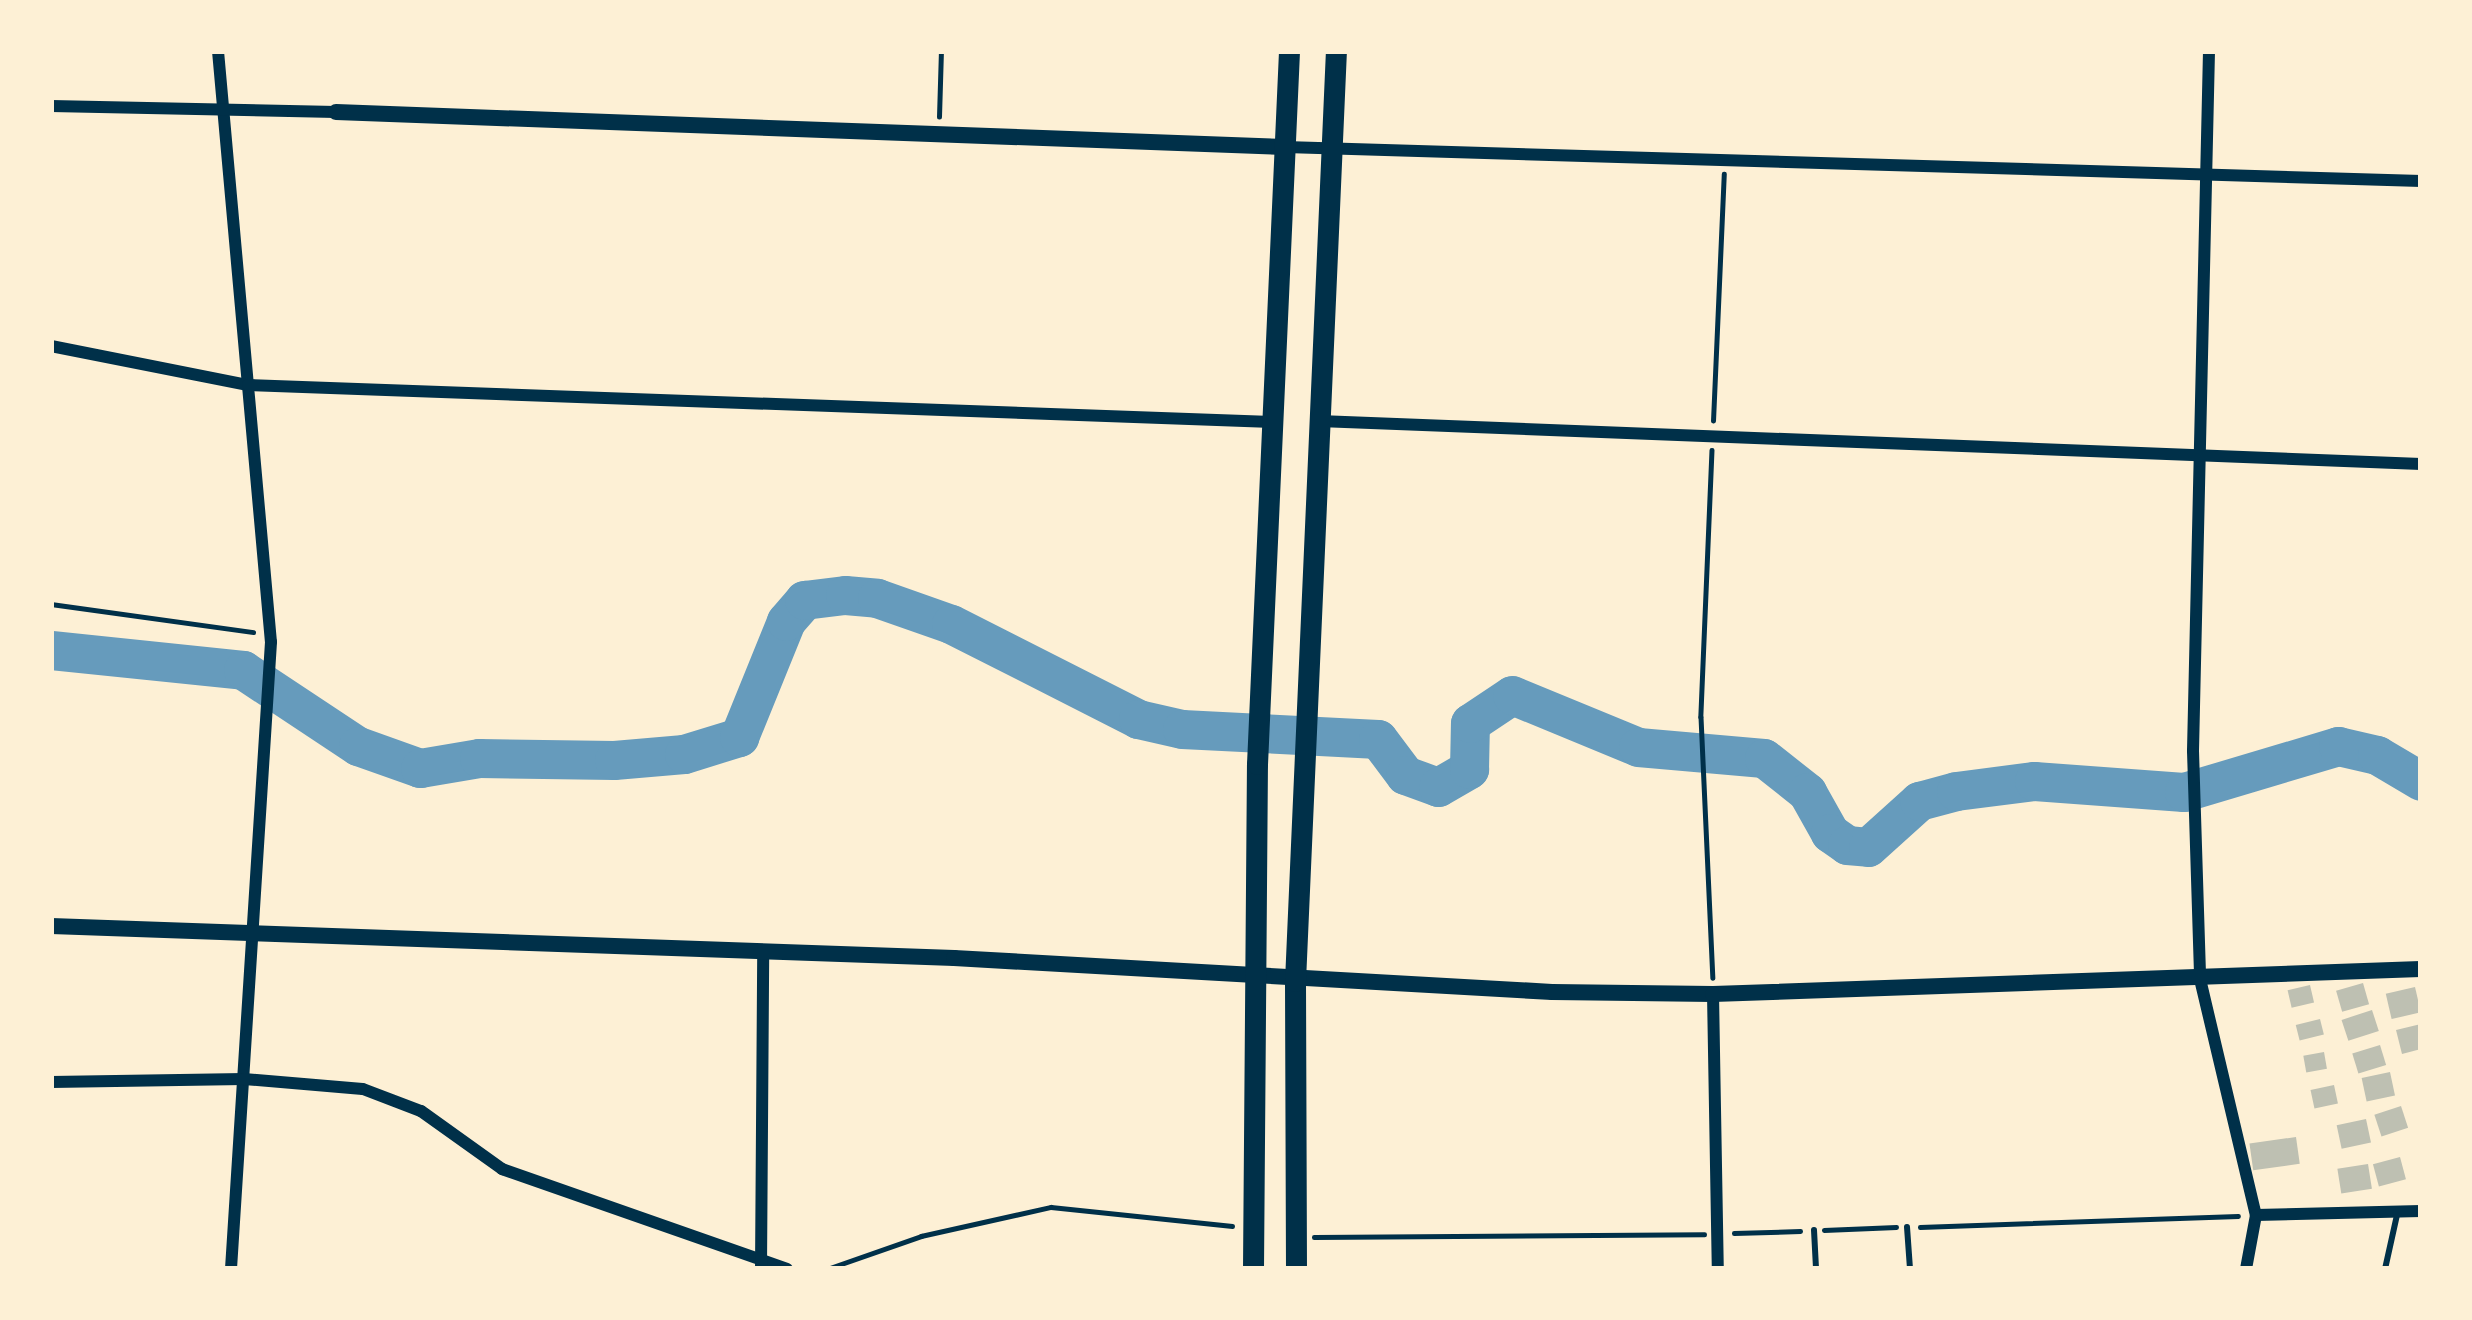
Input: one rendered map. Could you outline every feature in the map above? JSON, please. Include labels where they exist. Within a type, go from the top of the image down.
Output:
[{"type":"main road","points":[[1253,1269],[1251,980],[1257,764],[1289,51]]},
{"type":"main road","points":[[1296,1269],[1295,981],[1336,51]]},
{"type":"street","points":[[218,51],[270,638],[231,1269]]},
{"type":"street","points":[[2210,51],[2193,751],[2200,979],[2256,1215],[2246,1269]]},
{"type":"street","points":[[51,106],[1285,147],[2205,170],[2421,181]]},
{"type":"street","points":[[51,346],[248,385],[1272,422]]},
{"type":"street","points":[[1319,421],[2421,464]]},
{"type":"street","points":[[51,926],[763,951],[1251,980],[1713,994],[2421,970]]},
{"type":"street","points":[[762,1262],[763,951]]},
{"type":"street","points":[[1713,994],[1718,1269]]},
{"type":"street","points":[[51,1082],[244,1079],[363,1089],[421,1112],[502,1168],[787,1269]]},
{"type":"street","points":[[2256,1215],[2421,1211]]},
{"type":"lane","points":[[2385,1269],[2397,1215]]},
{"type":"lane","points":[[1907,1227],[1910,1269]]},
{"type":"lane","points":[[1814,1230],[1816,1269]]},
{"type":"path","points":[[938,135],[941,51]]},
{"type":"path","points":[[51,604],[270,638]]},
{"type":"path","points":[[1701,718],[1713,994]]},
{"type":"path","points":[[827,1269],[921,1236],[1051,1207],[1252,1230]]},
{"type":"path","points":[[1295,1237],[1716,1234],[2256,1215]]},
{"type":"building","points":[[2363,983],[2369,1004],[2342,1012],[2336,991]]},
{"type":"building","points":[[2310,985],[2314,1003],[2292,1008],[2288,990]]},
{"type":"building","points":[[2415,987],[2421,1012],[2392,1019],[2386,994]]},
{"type":"building","points":[[2372,1010],[2379,1031],[2348,1041],[2342,1020]]},
{"type":"building","points":[[2320,1019],[2324,1035],[2300,1041],[2296,1025]]},
{"type":"building","points":[[2421,1024],[2421,1049],[2402,1054],[2396,1030]]},
{"type":"building","points":[[2380,1045],[2386,1065],[2358,1074],[2352,1053]]},
{"type":"building","points":[[2324,1052],[2327,1069],[2306,1072],[2303,1056]]},
{"type":"building","points":[[2390,1072],[2395,1095],[2367,1102],[2362,1078]]},
{"type":"building","points":[[2334,1085],[2338,1104],[2314,1109],[2311,1090]]},
{"type":"building","points":[[2401,1106],[2408,1128],[2381,1137],[2374,1115]]},
{"type":"building","points":[[2366,1119],[2371,1142],[2342,1149],[2337,1125]]},
{"type":"building","points":[[2296,1137],[2300,1164],[2253,1170],[2249,1144]]},
{"type":"building","points":[[2400,1157],[2406,1179],[2379,1186],[2373,1164]]},
{"type":"building","points":[[2368,1164],[2372,1189],[2341,1194],[2337,1169]]},
{"type":"waterway","points":[[51,650],[243,670],[358,746],[420,768],[479,758],[614,760],[684,754],[739,737],[786,621],[804,600],[845,595],[877,598],[951,624],[1138,719],[1182,729],[1378,739],[1405,775],[1438,787],[1469,769],[1470,723],[1512,695],[1638,747],[1764,758],[1807,792],[1830,833],[1847,845],[1868,847],[1919,801],[1956,791],[2034,781],[2184,792],[2338,746],[2377,755],[2421,781]]}]
